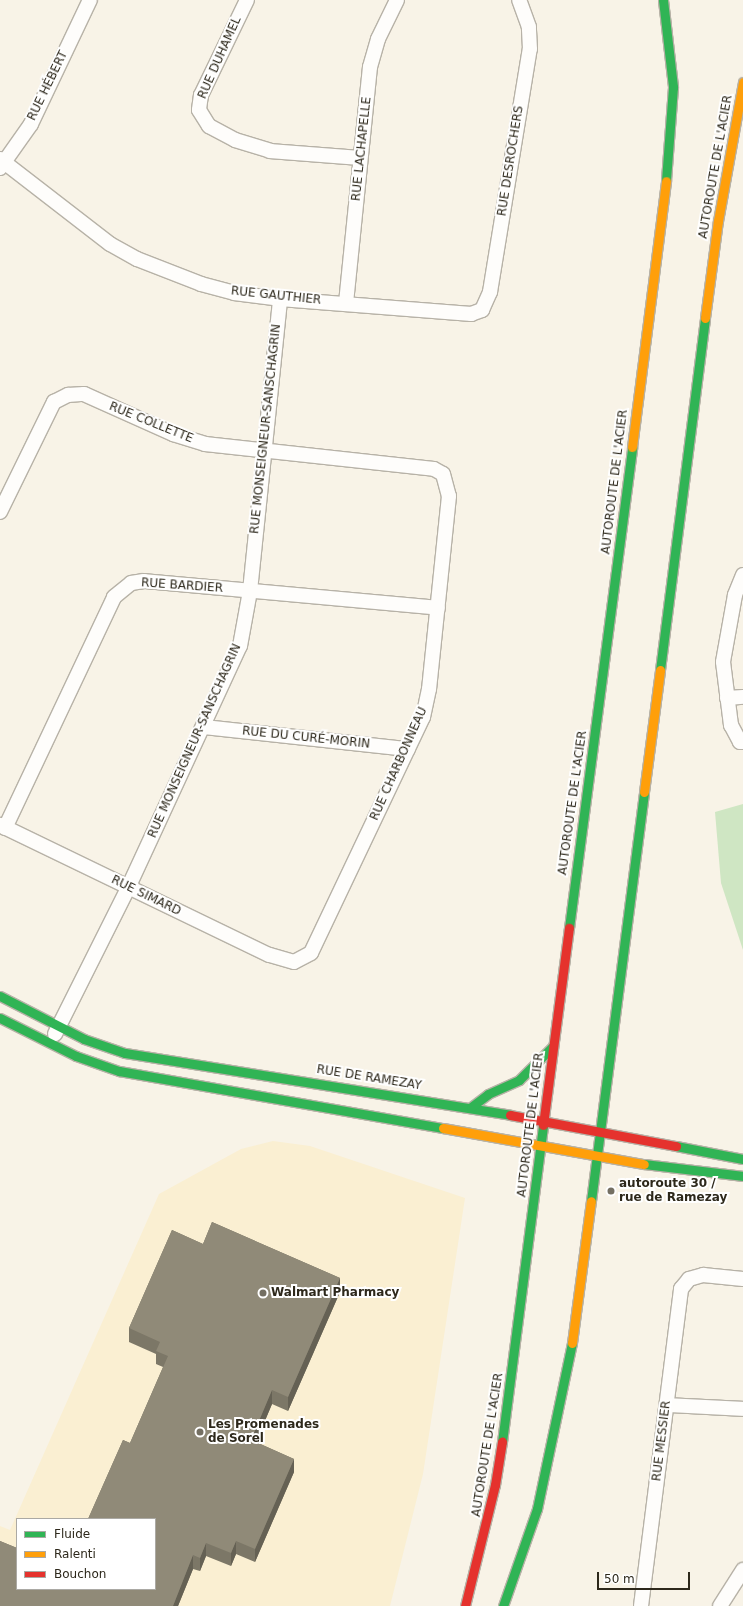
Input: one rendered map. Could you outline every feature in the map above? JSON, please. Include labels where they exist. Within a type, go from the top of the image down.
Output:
[{"type":"main road","name":"AUTOROUTE DE L'ACIER","points":[[465,1606],[499,1467],[670,150],[672,68],[663,0]]},
{"type":"main road","name":"AUTOROUTE DE L'ACIER","points":[[503,1606],[537,1509],[559,1426],[596,1156],[721,202],[743,82]]},
{"type":"main road","name":"RUE DE RAMEZAY","points":[[0,996],[100,1045],[145,1057],[471,1107],[743,1159]]},
{"type":"main road","points":[[0,1018],[51,1043],[119,1071],[596,1156],[743,1176]]},
{"type":"main road","points":[[471,1107],[488,1094],[519,1080],[553,1046]]},
{"type":"street","name":"RUE HÉBERT","points":[[1,163],[30,124],[90,0]]},
{"type":"street","name":"RUE DUHAMEL","points":[[247,0],[201,95],[199,110],[209,126],[235,140],[270,151],[360,158]]},
{"type":"street","name":"RUE LACHAPELLE","points":[[346,303],[370,67],[378,39],[397,0]]},
{"type":"street","name":"RUE DESROCHERS","points":[[470,314],[482,310],[490,292],[530,50],[529,27],[519,0]]},
{"type":"street","name":"RUE GAUTHIER","points":[[1,163],[89,228],[137,259],[234,293],[280,299],[346,303],[470,314]]},
{"type":"street","name":"RUE MONSEIGNEUR-SANSCHAGRIN","points":[[51,1043],[128,888],[204,727],[240,646],[250,591],[280,299]]},
{"type":"street","name":"RUE COLLETTE","points":[[0,512],[54,402],[68,395],[84,394],[173,434],[205,444],[264,452],[434,469],[443,474]]},
{"type":"street","name":"RUE CHARBONNEAU","points":[[294,962],[311,953],[423,717],[429,689],[449,496],[443,474]]},
{"type":"street","points":[[743,575],[736,594],[723,662],[731,725],[740,742],[743,742]]},
{"type":"street","name":"RUE BARDIER","points":[[3,827],[120,589],[144,581],[438,608]]},
{"type":"street","points":[[727,698],[743,697]]},
{"type":"street","name":"RUE DU CURÉ-MORIN","points":[[204,727],[408,749]]},
{"type":"street","name":"RUE SIMARD","points":[[3,827],[269,955],[294,962]]},
{"type":"street","name":"RUE MESSIER","points":[[641,1606],[681,1289],[689,1279],[703,1275],[743,1278]]},
{"type":"street","points":[[667,1405],[743,1409]]},
{"type":"street","points":[[720,1606],[743,1570]]},
{"type":"shaded area","points":[[273,1141],[310,1146],[465,1198],[423,1474],[390,1606],[0,1606],[0,1526],[10,1530],[159,1194],[241,1149]]},
{"type":"green space","points":[[743,804],[743,950],[721,883],[715,812]]},
{"type":"building","name":"Les Promenades de Sorel","points":[[212,1222],[340,1278],[288,1397],[272,1390],[251,1440],[294,1459],[255,1549],[236,1541],[231,1553],[206,1543],[200,1558],[193,1555],[173,1606],[0,1606],[0,1541],[16,1548],[16,1590],[156,1590],[156,1518],[88,1518],[123,1440],[130,1443],[168,1356],[156,1351],[160,1342],[129,1328],[172,1230],[203,1244]]},
{"type":"traffic: fast","points":[[663,0],[673,87],[666,181]]},
{"type":"traffic: fast","points":[[660,670],[705,318]]},
{"type":"traffic: fast","points":[[569,928],[632,447]]},
{"type":"traffic: fast","points":[[591,1201],[644,792]]},
{"type":"traffic: fast","points":[[0,996],[84,1039],[125,1053],[510,1115]]},
{"type":"traffic: fast","points":[[0,1018],[76,1056],[119,1071],[443,1128]]},
{"type":"traffic: fast","points":[[471,1107],[488,1094],[519,1080],[553,1046]]},
{"type":"traffic: fast","points":[[502,1442],[543,1125]]},
{"type":"traffic: fast","points":[[676,1146],[743,1159]]},
{"type":"traffic: fast","points":[[644,1164],[743,1176]]},
{"type":"traffic: fast","points":[[503,1606],[537,1509],[572,1343]]},
{"type":"traffic: slow","points":[[705,318],[718,221],[743,82]]},
{"type":"traffic: slow","points":[[632,447],[666,181]]},
{"type":"traffic: slow","points":[[644,792],[660,670]]},
{"type":"traffic: slow","points":[[443,1128],[644,1164]]},
{"type":"traffic: slow","points":[[572,1343],[591,1201]]},
{"type":"traffic: jam","points":[[543,1125],[569,928]]},
{"type":"traffic: jam","points":[[510,1115],[676,1146]]},
{"type":"traffic: jam","points":[[465,1606],[495,1485],[502,1442]]},
{"type":"place","name":"autoroute 30 / rue de Ramezay","points":[[611,1191]]},
{"type":"place","name":"Walmart Pharmacy","points":[[263,1293]]},
{"type":"place","name":"Les Promenades de Sorel","points":[[200,1432]]}]
